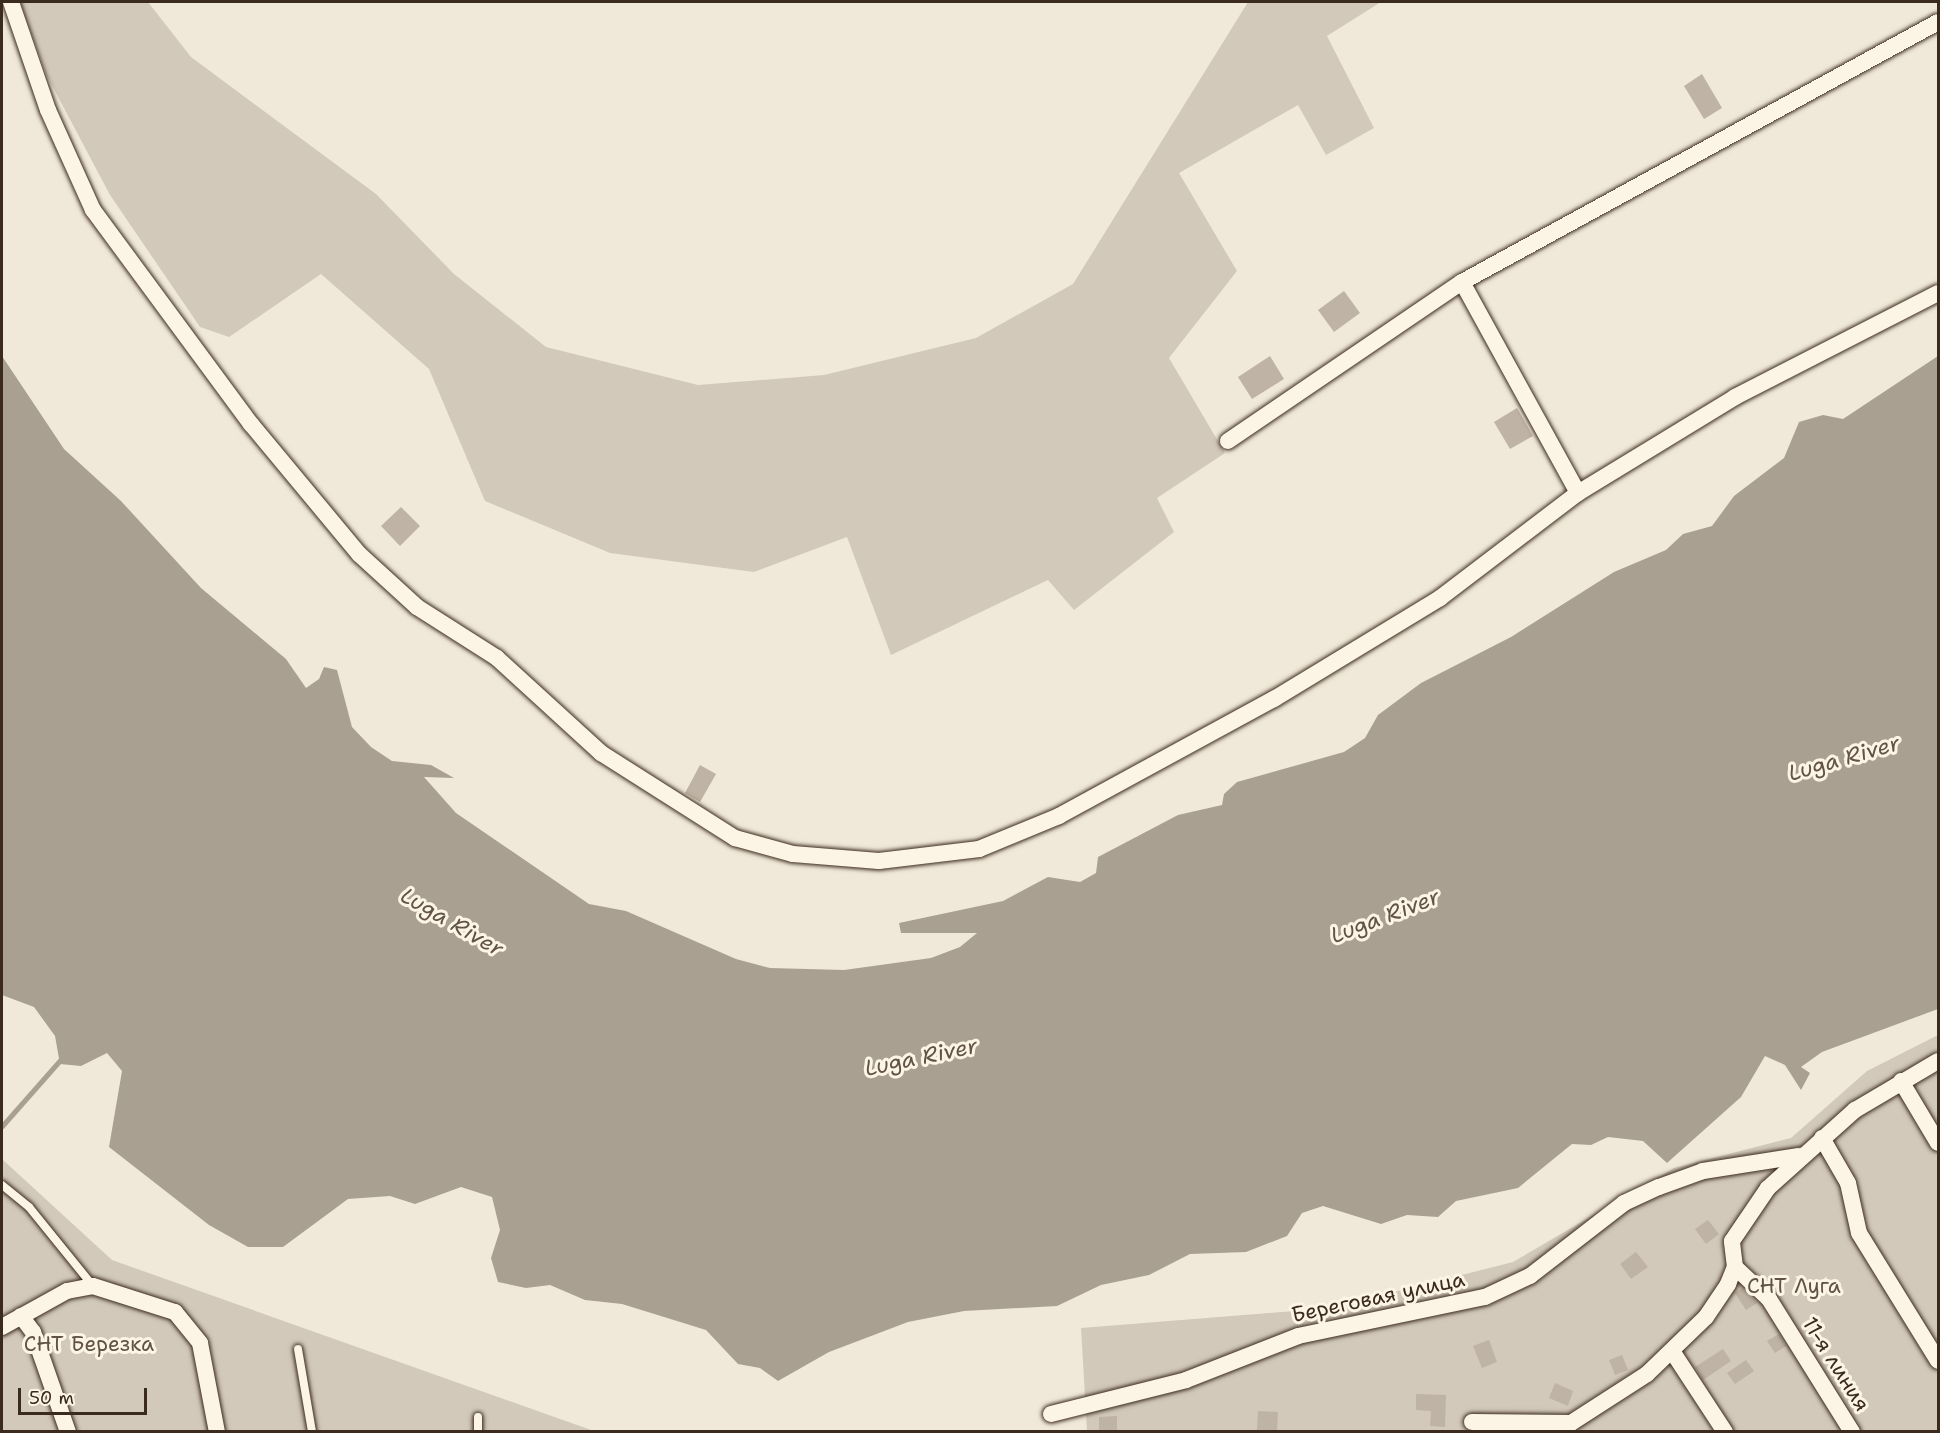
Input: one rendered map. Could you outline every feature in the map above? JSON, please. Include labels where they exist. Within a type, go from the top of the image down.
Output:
[{"type":"street","points":[[11,2],[48,110],[93,210],[251,424],[359,554],[417,607],[497,658],[602,753],[735,838],[793,854],[879,861],[979,849],[1059,816],[1274,699],[1440,598],[1578,493],[1735,397],[1938,293]]},
{"type":"street","points":[[1228,441],[1462,282],[1938,22]]},
{"type":"street","points":[[1462,282],[1578,493]]},
{"type":"street","points":[[1472,1422],[1589,1425],[1672,1351],[1706,1317],[1735,1267],[1732,1241],[1743,1220],[1800,1156],[1901,1081],[1938,1061]]},
{"type":"street","points":[[1901,1081],[1938,1143]]},
{"type":"street","points":[[1822,1138],[1848,1183],[1860,1233],[1938,1361]]},
{"type":"street","name":"Береговая улица","points":[[1051,1414],[1186,1380],[1298,1336],[1485,1297],[1530,1276],[1624,1203],[1659,1187],[1703,1171],[1800,1156]]},
{"type":"street","name":"11-я линия","points":[[1735,1267],[1769,1299],[1852,1431]]},
{"type":"street","points":[[2,1327],[67,1292],[93,1286],[175,1312],[187,1323],[200,1343],[217,1431]]},
{"type":"street","points":[[21,1316],[33,1332],[68,1431]]},
{"type":"street","points":[[1672,1351],[1725,1431]]},
{"type":"lane","points":[[2,1185],[29,1206],[93,1286]]},
{"type":"lane","points":[[298,1349],[312,1431]]},
{"type":"lane","points":[[478,1417],[478,1431]]},
{"type":"green space","points":[[20,2],[148,2],[191,57],[376,194],[454,274],[546,347],[698,385],[824,375],[976,338],[1073,284],[1248,2],[1381,2],[1327,36],[1374,128],[1326,155],[1298,105],[1179,173],[1237,271],[1169,358],[1225,453],[1157,498],[1174,532],[1074,610],[1048,580],[891,655],[847,537],[754,572],[610,553],[485,501],[429,369],[321,274],[229,337],[200,327],[110,195],[47,76]]},
{"type":"green space","name":"СНТ Луга","points":[[1938,1035],[1938,1431],[1087,1431],[1081,1328],[1331,1308],[1513,1262],[1674,1168],[1791,1138],[1867,1071]]},
{"type":"green space","name":"СНТ Березка","points":[[2,1159],[112,1260],[594,1431],[2,1431]]},
{"type":"water","name":"Luga River","points":[[2,356],[64,449],[121,501],[201,588],[286,659],[306,688],[319,679],[324,667],[337,670],[352,727],[371,747],[392,761],[431,765],[454,778],[424,777],[456,813],[589,904],[626,911],[736,959],[770,968],[844,970],[931,958],[960,947],[977,933],[901,933],[899,923],[1003,901],[1048,877],[1080,882],[1096,873],[1098,857],[1178,815],[1222,805],[1224,794],[1237,782],[1344,752],[1365,738],[1378,715],[1421,683],[1511,637],[1614,572],[1666,550],[1683,534],[1712,526],[1734,496],[1784,458],[1799,422],[1823,415],[1843,419],[1938,356],[1938,1009],[1822,1052],[1801,1067],[1810,1073],[1801,1090],[1785,1065],[1765,1056],[1741,1097],[1667,1163],[1643,1141],[1608,1137],[1591,1145],[1572,1144],[1518,1188],[1456,1201],[1438,1217],[1407,1215],[1381,1224],[1323,1206],[1302,1213],[1287,1236],[1246,1252],[1190,1254],[1149,1275],[1101,1285],[1057,1306],[964,1311],[908,1322],[829,1352],[778,1381],[760,1368],[738,1364],[706,1330],[622,1304],[585,1300],[550,1285],[526,1288],[498,1282],[491,1258],[500,1230],[492,1197],[461,1187],[415,1204],[390,1196],[348,1199],[283,1247],[248,1247],[209,1225],[109,1147],[122,1071],[107,1053],[81,1066],[60,1064],[55,1036],[34,1007],[2,995]]},
{"type":"building","points":[[1702,74],[1722,108],[1704,119],[1684,86]]},
{"type":"building","points":[[1344,291],[1360,313],[1334,332],[1318,310]]},
{"type":"building","points":[[1270,356],[1284,379],[1252,399],[1238,377]]},
{"type":"building","points":[[1517,408],[1533,436],[1510,449],[1494,422]]},
{"type":"building","points":[[401,507],[420,526],[400,546],[381,526]]},
{"type":"building","points":[[700,765],[716,774],[700,802],[685,793]]},
{"type":"building","points":[[1708,1220],[1719,1234],[1706,1244],[1695,1229]]},
{"type":"building","points":[[1636,1252],[1648,1267],[1631,1279],[1620,1264]]},
{"type":"building","points":[[1742,1288],[1757,1303],[1746,1310],[1735,1293]]},
{"type":"building","points":[[1779,1334],[1786,1346],[1775,1353],[1767,1341]]},
{"type":"building","points":[[1489,1340],[1497,1362],[1482,1368],[1473,1346]]},
{"type":"building","points":[[1723,1349],[1731,1361],[1703,1380],[1695,1367]]},
{"type":"building","points":[[1622,1355],[1628,1370],[1615,1375],[1609,1360]]},
{"type":"building","points":[[1746,1360],[1754,1371],[1735,1384],[1727,1373]]},
{"type":"building","points":[[1555,1383],[1573,1391],[1568,1406],[1549,1398]]},
{"type":"building","points":[[1416,1394],[1446,1395],[1445,1427],[1430,1426],[1431,1411],[1416,1410]]},
{"type":"building","points":[[1258,1411],[1278,1412],[1277,1430],[1257,1430]]},
{"type":"building","points":[[1117,1416],[1117,1431],[1099,1431],[1099,1417]]},
{"type":"waterway","points":[[2,1126],[62,1058]]}]
